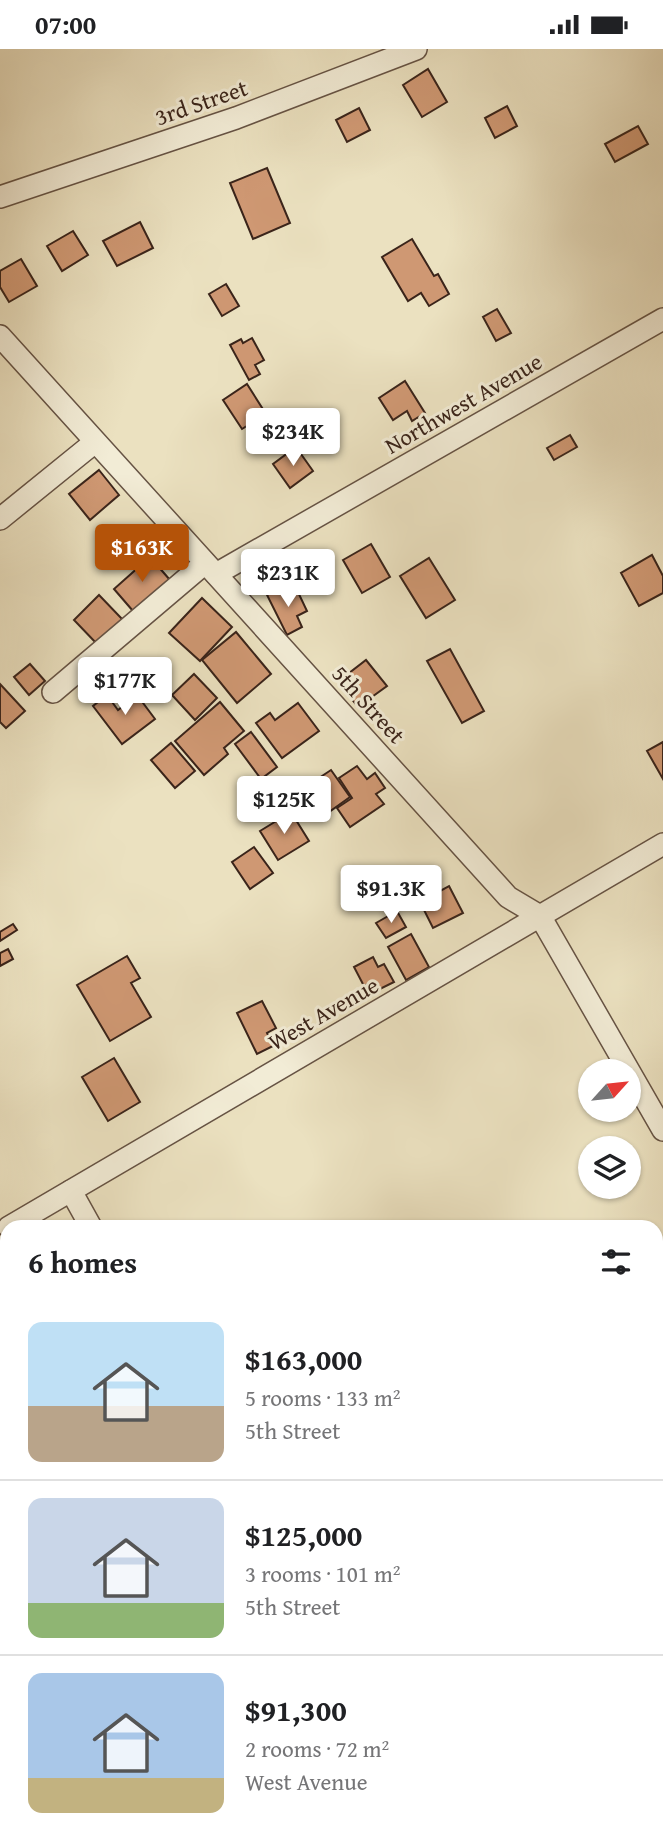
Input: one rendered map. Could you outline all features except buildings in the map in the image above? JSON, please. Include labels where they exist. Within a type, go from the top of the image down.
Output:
[{"type":"street","name":"3rd Street","points":[[0,197],[236,118],[416,49]]},
{"type":"street","name":"Northwest Avenue","points":[[53,692],[211,568],[663,319]]},
{"type":"street","name":"5th Street","points":[[0,336],[508,897],[540,916],[663,1130]]},
{"type":"street","points":[[0,519],[95,442]]},
{"type":"street","name":"West Avenue","points":[[20,1220],[663,844]]},
{"type":"street","points":[[71,1191],[87,1220]]}]
